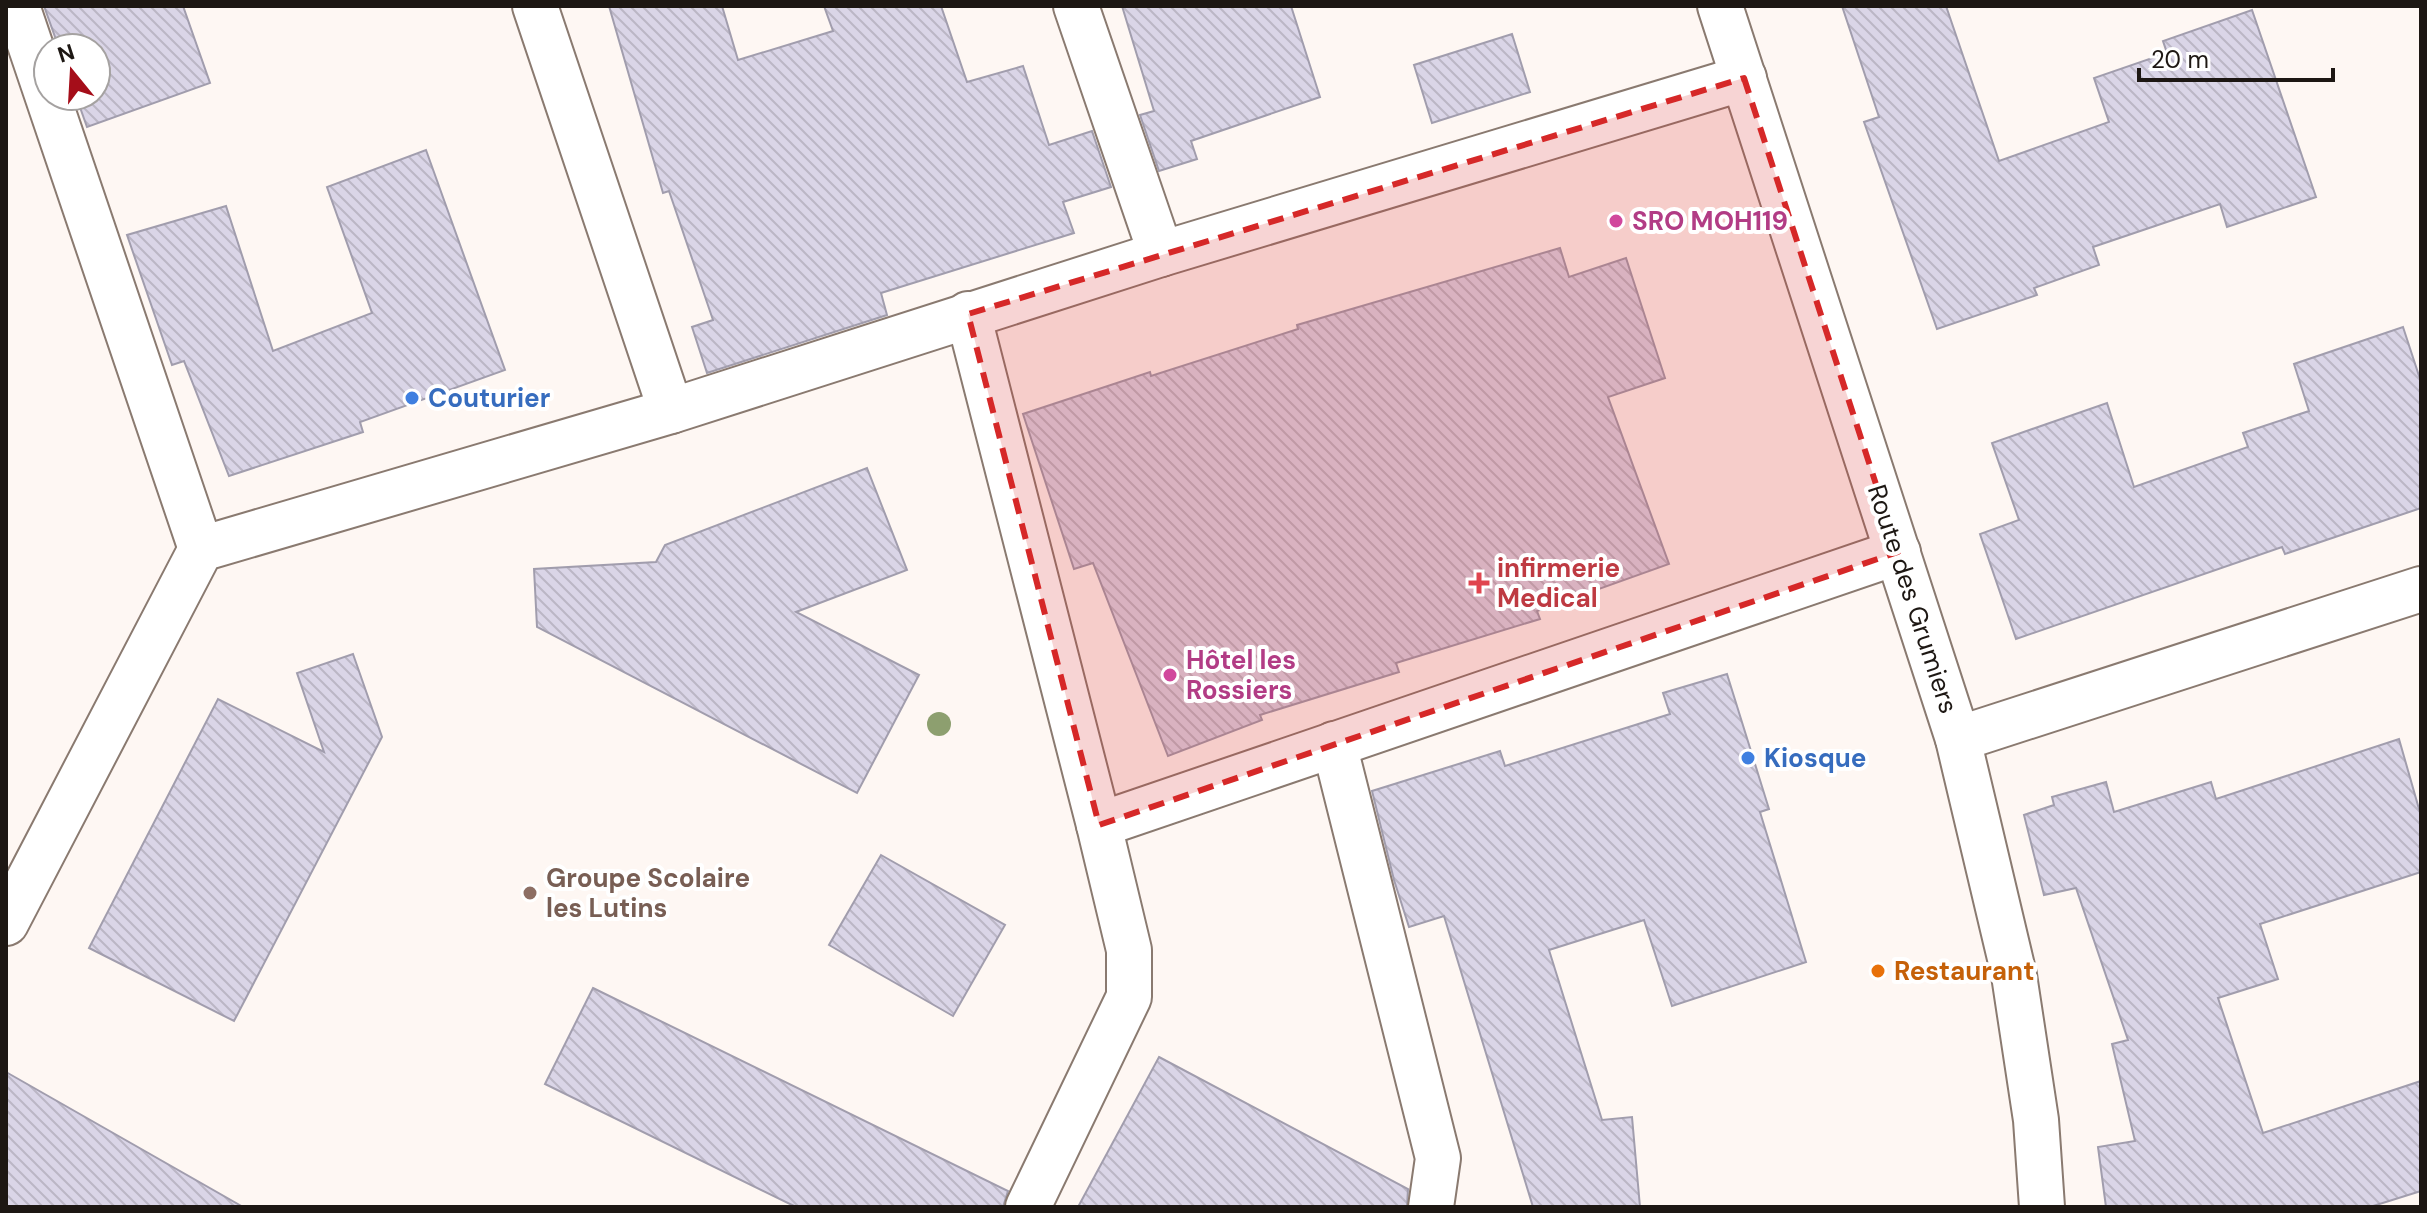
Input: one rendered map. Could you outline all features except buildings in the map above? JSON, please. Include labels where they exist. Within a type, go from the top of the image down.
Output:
[{"type":"street","points":[[17,6],[201,549]]},
{"type":"street","points":[[535,6],[671,411]]},
{"type":"street","points":[[1076,6],[1161,254]]},
{"type":"street","name":"Route des Grumiers","points":[[1720,6],[1958,739],[2014,975],[2036,1120],[2042,1207]]},
{"type":"street","points":[[6,923],[201,549],[671,411],[1161,254],[1744,78]]},
{"type":"street","points":[[968,314],[1129,950],[1129,997],[1028,1207]]},
{"type":"street","points":[[1099,825],[1898,552]]},
{"type":"street","points":[[1958,739],[2421,589]]},
{"type":"street","points":[[1334,744],[1438,1158],[1431,1207]]},
{"type":"highlighted area","points":[[1744,78],[1898,552],[1099,825],[968,314]]},
{"type":"place","name":"SRO MOH119","points":[[1616,221]]},
{"type":"place","name":"Couturier","points":[[412,398]]},
{"type":"place","name":"infirmerie Medical","points":[[1479,583]]},
{"type":"place","name":"Hôtel les Rossiers","points":[[1170,675]]},
{"type":"place","name":"Kiosque","points":[[1748,758]]},
{"type":"place","name":"Groupe Scolaire les Lutins","points":[[530,893]]},
{"type":"place","name":"Restaurant","points":[[1878,971]]}]
